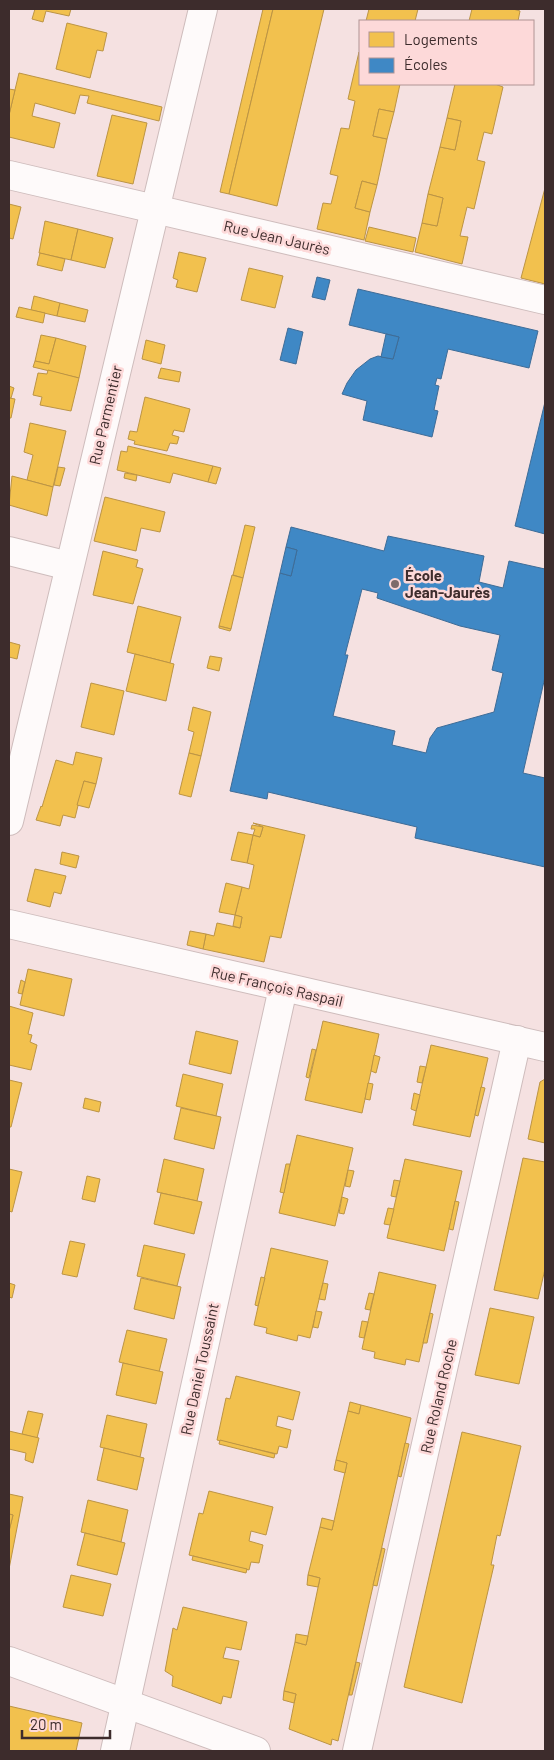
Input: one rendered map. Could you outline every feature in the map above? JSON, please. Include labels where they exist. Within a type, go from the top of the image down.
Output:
[{"type":"street","name":"Rue Parmentier","points":[[9,821],[203,9]]},
{"type":"street","name":"Rue Jean Jaurès","points":[[9,175],[545,300]]},
{"type":"street","points":[[9,552],[70,566]]},
{"type":"street","name":"Rue François Raspail","points":[[9,924],[545,1047]]},
{"type":"street","name":"Rue Daniel Toussaint","points":[[115,1751],[284,988]]},
{"type":"street","name":"Rue Roland Roche","points":[[357,1751],[517,1040]]},
{"type":"street","points":[[9,1661],[256,1751]]},
{"type":"building: Logements","points":[[35,9],[71,9],[69,16],[46,11],[43,22],[32,19]]},
{"type":"building: Logements","points":[[263,9],[273,9],[229,194],[220,192]]},
{"type":"building: Logements","points":[[273,9],[324,9],[277,206],[229,194]]},
{"type":"building: Logements","points":[[369,9],[418,9],[415,20],[366,20]]},
{"type":"building: Logements","points":[[472,9],[513,9],[520,11],[518,20],[469,20]]},
{"type":"building: Logements","points":[[67,23],[107,33],[103,51],[97,50],[90,78],[56,69]]},
{"type":"building: Logements","points":[[359,52],[359,85],[400,85],[394,112],[379,109],[373,136],[387,139],[377,185],[362,181],[355,208],[370,212],[364,240],[317,229],[323,203],[331,204],[338,176],[330,174],[341,128],[349,129],[355,101],[348,99]]},
{"type":"building: Logements","points":[[19,73],[162,107],[159,121],[87,103],[89,96],[80,95],[75,114],[35,103],[32,116],[60,123],[54,148],[9,137],[9,115]]},
{"type":"building: Logements","points":[[455,85],[498,85],[503,87],[492,134],[484,132],[477,160],[485,162],[474,209],[467,207],[460,236],[468,237],[462,264],[415,252],[422,223],[437,226],[443,198],[428,194],[440,147],[455,150],[461,121],[447,118]]},
{"type":"building: Logements","points":[[9,89],[15,90],[9,115]]},
{"type":"building: Logements","points":[[379,109],[394,112],[387,139],[373,136]]},
{"type":"building: Logements","points":[[112,115],[147,123],[133,184],[97,176]]},
{"type":"building: Logements","points":[[447,118],[461,121],[455,150],[440,147]]},
{"type":"building: Logements","points":[[362,181],[377,185],[370,212],[355,208]]},
{"type":"building: Logements","points":[[545,188],[545,284],[521,278]]},
{"type":"building: Logements","points":[[428,194],[443,198],[437,226],[422,223]]},
{"type":"building: Logements","points":[[9,204],[21,207],[13,239],[9,238]]},
{"type":"building: Logements","points":[[45,221],[78,229],[71,260],[39,253]]},
{"type":"building: Logements","points":[[369,227],[416,238],[413,252],[365,241]]},
{"type":"building: Logements","points":[[78,229],[113,238],[105,268],[71,260]]},
{"type":"building: Logements","points":[[179,252],[206,258],[197,292],[176,287],[178,280],[173,278]]},
{"type":"building: Logements","points":[[40,253],[65,259],[62,271],[37,265]]},
{"type":"building: Logements","points":[[249,268],[283,276],[275,308],[241,300]]},
{"type":"building: Logements","points":[[34,296],[60,303],[57,316],[31,310]]},
{"type":"building: Logements","points":[[60,303],[88,310],[85,322],[57,316]]},
{"type":"building: Logements","points":[[19,307],[45,313],[43,323],[16,317]]},
{"type":"building: Logements","points":[[41,335],[56,338],[49,364],[35,361]]},
{"type":"building: Logements","points":[[56,338],[86,346],[79,378],[33,367],[35,361],[49,364]]},
{"type":"building: Logements","points":[[146,340],[165,345],[161,364],[142,359]]},
{"type":"building: Logements","points":[[161,368],[181,372],[179,382],[158,378]]},
{"type":"building: Logements","points":[[48,370],[79,378],[71,411],[40,405],[42,397],[33,395],[38,373],[47,374]]},
{"type":"building: Logements","points":[[9,386],[14,388],[11,398],[9,398]]},
{"type":"building: Logements","points":[[145,397],[190,409],[184,432],[174,430],[172,435],[179,437],[177,444],[170,443],[167,451],[134,444],[135,441],[128,439],[130,431],[137,432]]},
{"type":"building: Logements","points":[[9,398],[15,399],[11,418],[9,418]]},
{"type":"building: Logements","points":[[30,423],[66,431],[53,487],[27,480],[33,455],[24,452]]},
{"type":"building: Logements","points":[[128,446],[213,466],[208,482],[173,473],[170,483],[117,470],[121,451],[127,452]]},
{"type":"building: Logements","points":[[213,466],[221,468],[216,484],[208,482]]},
{"type":"building: Logements","points":[[58,467],[65,468],[60,486],[54,485]]},
{"type":"building: Logements","points":[[125,473],[137,475],[136,481],[124,478]]},
{"type":"building: Logements","points":[[12,476],[53,487],[47,516],[9,505]]},
{"type":"building: Logements","points":[[105,497],[165,512],[160,532],[141,528],[136,551],[94,541]]},
{"type":"building: Logements","points":[[245,525],[255,527],[243,578],[233,575]]},
{"type":"building: Logements","points":[[103,551],[138,560],[136,567],[143,569],[133,604],[93,595]]},
{"type":"building: Logements","points":[[232,575],[243,578],[231,629],[219,626]]},
{"type":"building: Logements","points":[[138,606],[181,617],[170,663],[127,652]]},
{"type":"building: Logements","points":[[219,626],[231,629],[230,631],[219,628]]},
{"type":"building: Logements","points":[[9,642],[20,645],[17,659],[9,657]]},
{"type":"building: Logements","points":[[135,654],[174,664],[166,701],[126,691]]},
{"type":"building: Logements","points":[[210,656],[222,658],[219,671],[207,668]]},
{"type":"building: Logements","points":[[91,683],[124,691],[114,735],[81,727]]},
{"type":"building: Logements","points":[[193,707],[211,712],[201,756],[189,753],[194,732],[188,730]]},
{"type":"building: Logements","points":[[76,752],[102,758],[96,784],[84,781],[75,818],[63,815],[60,826],[36,820],[42,807],[56,760],[73,765]]},
{"type":"building: Logements","points":[[189,753],[201,756],[191,797],[179,794]]},
{"type":"building: Logements","points":[[84,781],[96,784],[89,808],[77,805]]},
{"type":"building: Logements","points":[[253,823],[305,835],[281,938],[270,936],[264,962],[203,949],[206,934],[214,936],[217,923],[240,928],[242,917],[235,915],[242,887],[249,889],[254,865],[247,863],[253,835],[260,837],[263,827]]},
{"type":"building: Logements","points":[[252,825],[263,827],[260,837],[253,835],[255,829],[251,829]]},
{"type":"building: Logements","points":[[238,832],[253,835],[247,863],[231,860]]},
{"type":"building: Logements","points":[[62,852],[79,856],[76,868],[60,864]]},
{"type":"building: Logements","points":[[35,869],[66,876],[61,894],[54,892],[50,907],[27,901]]},
{"type":"building: Logements","points":[[226,883],[242,887],[235,915],[219,912]]},
{"type":"building: Logements","points":[[235,915],[242,917],[240,928],[233,926]]},
{"type":"building: Logements","points":[[190,931],[206,934],[203,949],[187,945]]},
{"type":"building: Logements","points":[[28,969],[72,979],[64,1016],[20,1005]]},
{"type":"building: Logements","points":[[21,980],[25,982],[22,994],[18,993]]},
{"type":"building: Logements","points":[[9,1006],[33,1013],[28,1034],[32,1035],[30,1042],[37,1045],[31,1070],[9,1065]]},
{"type":"building: Logements","points":[[323,1021],[379,1034],[362,1113],[305,1100]]},
{"type":"building: Logements","points":[[196,1031],[238,1041],[231,1074],[189,1064]]},
{"type":"building: Logements","points":[[431,1045],[488,1058],[470,1137],[413,1125]]},
{"type":"building: Logements","points":[[312,1049],[316,1050],[309,1078],[306,1077]]},
{"type":"building: Logements","points":[[374,1055],[380,1057],[376,1073],[371,1071]]},
{"type":"building: Logements","points":[[420,1066],[426,1067],[422,1083],[417,1082]]},
{"type":"building: Logements","points":[[183,1074],[223,1084],[216,1116],[176,1106]]},
{"type":"building: Logements","points":[[545,1079],[545,1143],[528,1139],[540,1082]]},
{"type":"building: Logements","points":[[9,1080],[22,1083],[11,1127],[9,1127]]},
{"type":"building: Logements","points":[[368,1083],[373,1084],[370,1100],[365,1099]]},
{"type":"building: Logements","points":[[481,1087],[485,1088],[478,1116],[475,1115]]},
{"type":"building: Logements","points":[[414,1093],[420,1095],[416,1111],[411,1109]]},
{"type":"building: Logements","points":[[85,1098],[101,1102],[99,1112],[83,1108]]},
{"type":"building: Logements","points":[[181,1108],[221,1117],[214,1149],[174,1139]]},
{"type":"building: Logements","points":[[297,1135],[353,1148],[335,1226],[279,1213]]},
{"type":"building: Logements","points":[[523,1158],[545,1162],[545,1269],[538,1299],[494,1290]]},
{"type":"building: Logements","points":[[164,1159],[204,1169],[197,1201],[157,1192]]},
{"type":"building: Logements","points":[[405,1159],[462,1171],[444,1251],[387,1238]]},
{"type":"building: Logements","points":[[286,1164],[290,1164],[284,1193],[280,1192]]},
{"type":"building: Logements","points":[[9,1169],[22,1172],[12,1212],[9,1211]]},
{"type":"building: Logements","points":[[348,1170],[354,1171],[350,1187],[345,1186]]},
{"type":"building: Logements","points":[[87,1176],[100,1179],[95,1202],[82,1199]]},
{"type":"building: Logements","points":[[394,1180],[400,1181],[396,1197],[391,1196]]},
{"type":"building: Logements","points":[[161,1193],[202,1202],[194,1234],[154,1224]]},
{"type":"building: Logements","points":[[342,1197],[348,1199],[344,1214],[339,1213]]},
{"type":"building: Logements","points":[[455,1201],[459,1202],[453,1230],[449,1229]]},
{"type":"building: Logements","points":[[388,1208],[394,1209],[390,1225],[384,1224]]},
{"type":"building: Logements","points":[[70,1241],[85,1244],[77,1277],[62,1274]]},
{"type":"building: Logements","points":[[144,1245],[185,1254],[177,1286],[137,1276]]},
{"type":"building: Logements","points":[[271,1248],[328,1261],[310,1338],[298,1335],[297,1341],[266,1333],[267,1328],[254,1325]]},
{"type":"building: Logements","points":[[379,1272],[436,1285],[419,1362],[406,1359],[405,1365],[374,1358],[375,1352],[362,1349]]},
{"type":"building: Logements","points":[[261,1277],[265,1278],[258,1306],[255,1305]]},
{"type":"building: Logements","points":[[141,1278],[181,1287],[174,1319],[134,1309]]},
{"type":"building: Logements","points":[[9,1283],[15,1285],[12,1298],[9,1297]]},
{"type":"building: Logements","points":[[323,1283],[328,1284],[325,1300],[319,1299]]},
{"type":"building: Logements","points":[[369,1293],[374,1294],[370,1310],[365,1309]]},
{"type":"building: Logements","points":[[490,1308],[534,1317],[519,1384],[475,1375]]},
{"type":"building: Logements","points":[[316,1311],[322,1312],[318,1328],[313,1327]]},
{"type":"building: Logements","points":[[430,1313],[433,1314],[427,1343],[423,1343]]},
{"type":"building: Logements","points":[[362,1321],[368,1322],[364,1338],[359,1337]]},
{"type":"building: Logements","points":[[127,1330],[167,1339],[159,1372],[119,1362]]},
{"type":"building: Logements","points":[[123,1363],[163,1372],[156,1404],[116,1395]]},
{"type":"building: Logements","points":[[236,1376],[300,1392],[293,1420],[278,1416],[276,1426],[291,1430],[287,1448],[279,1446],[277,1454],[217,1440],[226,1398],[230,1399]]},
{"type":"building: Logements","points":[[350,1402],[361,1405],[359,1414],[348,1411]]},
{"type":"building: Logements","points":[[361,1405],[411,1418],[338,1741],[332,1739],[331,1745],[289,1729],[296,1694],[284,1691],[295,1642],[306,1645],[320,1578],[308,1575],[320,1527],[332,1530],[347,1463],[336,1460],[348,1411],[359,1414]]},
{"type":"building: Logements","points":[[28,1411],[43,1414],[37,1438],[22,1434]]},
{"type":"building: Logements","points":[[107,1415],[147,1424],[140,1457],[100,1447]]},
{"type":"building: Logements","points":[[9,1431],[39,1438],[33,1463],[25,1460],[26,1453],[9,1449]]},
{"type":"building: Logements","points":[[462,1432],[521,1446],[500,1536],[497,1535],[491,1565],[494,1565],[462,1703],[404,1687]]},
{"type":"building: Logements","points":[[220,1440],[275,1454],[274,1458],[219,1444]]},
{"type":"building: Logements","points":[[405,1443],[409,1444],[401,1477],[398,1476]]},
{"type":"building: Logements","points":[[104,1448],[144,1458],[137,1490],[97,1480]]},
{"type":"building: Logements","points":[[336,1460],[347,1463],[345,1473],[334,1470]]},
{"type":"building: Logements","points":[[209,1491],[273,1507],[266,1535],[251,1531],[249,1541],[263,1545],[259,1563],[251,1562],[249,1570],[189,1555],[199,1513],[203,1514]]},
{"type":"building: Logements","points":[[9,1494],[23,1497],[9,1569],[9,1531],[13,1515],[9,1514]]},
{"type":"building: Logements","points":[[88,1500],[128,1510],[121,1542],[81,1532]]},
{"type":"building: Logements","points":[[9,1514],[13,1515],[9,1531]]},
{"type":"building: Logements","points":[[322,1518],[334,1521],[332,1530],[320,1527]]},
{"type":"building: Logements","points":[[85,1533],[125,1543],[117,1575],[77,1565]]},
{"type":"building: Logements","points":[[382,1548],[385,1549],[377,1586],[373,1585]]},
{"type":"building: Logements","points":[[193,1556],[247,1569],[246,1573],[192,1560]]},
{"type":"building: Logements","points":[[71,1575],[111,1584],[103,1616],[63,1607]]},
{"type":"building: Logements","points":[[308,1575],[320,1578],[318,1587],[307,1585]]},
{"type":"building: Logements","points":[[183,1607],[247,1622],[241,1650],[226,1647],[223,1658],[239,1661],[231,1698],[223,1696],[221,1704],[172,1686],[173,1676],[165,1671],[173,1628],[177,1630]]},
{"type":"building: Logements","points":[[296,1634],[308,1636],[306,1645],[295,1642]]},
{"type":"building: Logements","points":[[356,1662],[360,1663],[352,1695],[349,1695]]},
{"type":"building: Logements","points":[[284,1691],[296,1694],[294,1703],[283,1700]]},
{"type":"building: Logements","points":[[9,1706],[82,1723],[76,1751],[9,1751]]},
{"type":"building: Écoles","points":[[317,277],[330,280],[325,300],[312,297]]},
{"type":"building: Écoles","points":[[358,289],[538,331],[529,368],[448,349],[441,379],[437,378],[435,385],[439,386],[434,410],[438,411],[432,437],[363,420],[367,401],[342,394],[356,370],[370,359],[378,356],[393,359],[399,337],[349,325]]},
{"type":"building: Écoles","points":[[288,328],[303,332],[296,364],[280,360]]},
{"type":"building: Écoles","points":[[386,334],[399,337],[393,359],[381,357]]},
{"type":"building: Écoles","points":[[545,402],[545,534],[515,526]]},
{"type":"building: Écoles","points":[[291,527],[384,551],[388,536],[484,556],[479,582],[503,588],[509,561],[545,569],[545,677],[523,773],[545,778],[545,867],[415,838],[417,827],[268,792],[267,799],[230,791],[280,573],[291,576],[297,550],[286,547]],"holes":[[[362,589],[378,593],[377,598],[460,626],[500,635],[492,670],[503,673],[494,712],[437,728],[430,738],[426,753],[392,745],[395,731],[333,716],[348,655],[345,655]]]},
{"type":"building: Écoles","points":[[286,547],[297,550],[291,576],[280,573]]},
{"type":"place","name":"École Jean-Jaurès","points":[[395,584]]}]
